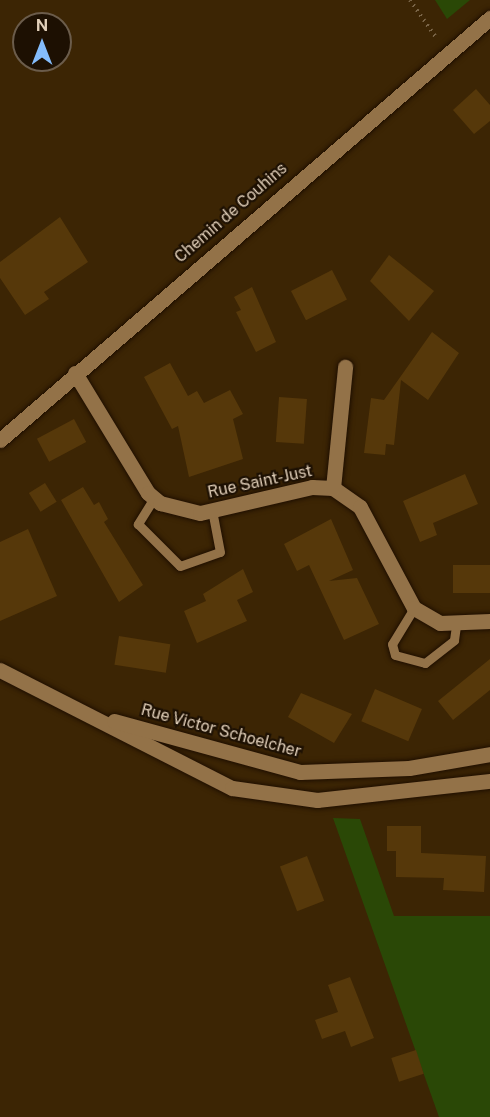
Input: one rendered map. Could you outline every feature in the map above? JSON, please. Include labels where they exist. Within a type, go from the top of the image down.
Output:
[{"type":"street","name":"Chemin de Couhins","points":[[0,440],[448,53],[488,24]]},
{"type":"street","points":[[333,488],[345,367]]},
{"type":"street","name":"Rue Saint-Just","points":[[75,373],[154,498],[179,512],[212,510],[312,487],[333,488],[360,507],[414,608]]},
{"type":"street","points":[[414,608],[456,625],[490,621]]},
{"type":"street","name":"Rue Victor Schoelcher","points":[[0,670],[87,713],[200,776],[270,795],[317,801],[490,781]]},
{"type":"street","name":"Rue Victor Schoelcher","points":[[87,713],[300,772],[409,768],[490,754]]},
{"type":"lane","points":[[154,498],[138,525],[180,566],[220,552],[212,510]]},
{"type":"lane","points":[[414,608],[392,644],[395,655],[425,663],[454,640],[456,625]]},
{"type":"path","points":[[410,0],[448,53]]},
{"type":"green space","points":[[435,0],[470,0],[447,19]]},
{"type":"green space","points":[[333,818],[360,819],[394,916],[490,916],[490,1117],[439,1117]]},
{"type":"building","points":[[476,89],[490,105],[490,121],[474,134],[453,110]]},
{"type":"building","points":[[60,217],[88,262],[44,292],[49,299],[25,315],[0,278],[0,262]]},
{"type":"building","points":[[389,255],[434,291],[409,321],[370,281]]},
{"type":"building","points":[[332,270],[347,299],[306,320],[291,291]]},
{"type":"building","points":[[252,287],[276,342],[256,352],[236,312],[241,310],[234,297]]},
{"type":"building","points":[[432,332],[459,353],[428,400],[401,380],[394,445],[386,444],[385,455],[364,453],[371,398],[384,400]]},
{"type":"building","points":[[170,363],[188,396],[197,391],[204,403],[230,390],[243,414],[233,419],[243,459],[189,477],[178,426],[172,429],[144,377]]},
{"type":"building","points":[[279,397],[307,399],[304,444],[276,442]]},
{"type":"building","points":[[74,419],[86,442],[49,462],[37,439]]},
{"type":"building","points":[[465,474],[478,504],[433,523],[437,535],[420,542],[403,501]]},
{"type":"building","points":[[45,483],[57,502],[41,512],[29,493]]},
{"type":"building","points":[[83,487],[94,505],[99,502],[108,519],[104,522],[143,585],[119,602],[61,500]]},
{"type":"building","points":[[331,519],[353,570],[329,581],[357,578],[379,624],[344,640],[309,565],[297,571],[284,544]]},
{"type":"building","points":[[28,529],[57,596],[0,621],[0,542]]},
{"type":"building","points":[[453,565],[490,565],[490,593],[453,593]]},
{"type":"building","points":[[243,569],[253,592],[237,600],[247,621],[197,643],[184,611],[206,601],[203,594]]},
{"type":"building","points":[[119,636],[170,644],[166,673],[114,665]]},
{"type":"building","points":[[490,659],[490,690],[453,720],[438,701]]},
{"type":"building","points":[[375,689],[422,709],[408,741],[361,721]]},
{"type":"building","points":[[301,693],[352,714],[334,743],[288,717]]},
{"type":"building","points":[[387,826],[421,826],[421,853],[486,856],[484,892],[443,890],[444,878],[396,877],[396,851],[387,851]]},
{"type":"building","points":[[307,856],[324,901],[297,911],[280,866]]},
{"type":"building","points":[[350,977],[374,1038],[351,1047],[345,1031],[322,1039],[315,1020],[338,1012],[328,985]]},
{"type":"building","points":[[416,1050],[424,1074],[399,1082],[391,1058]]}]
